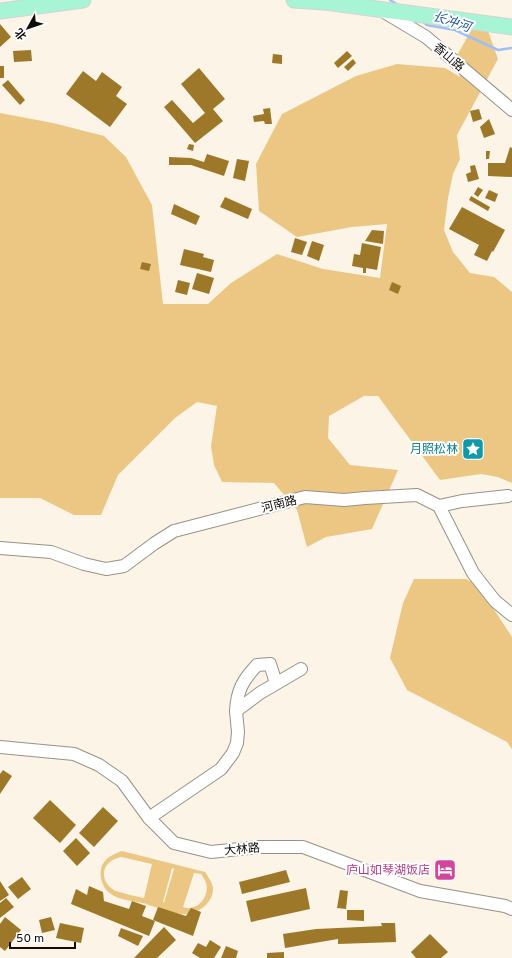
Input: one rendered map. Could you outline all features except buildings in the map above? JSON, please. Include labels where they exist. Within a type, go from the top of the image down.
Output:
[{"type":"main road","points":[[0,11],[77,0]]},
{"type":"main road","points":[[294,0],[325,2],[512,27]]},
{"type":"street","name":"香山路","points":[[380,10],[426,37],[512,110]]},
{"type":"street","name":"河南路","points":[[0,548],[51,552],[84,564],[106,569],[124,566],[155,542],[174,531],[305,497],[344,500],[417,495],[439,506]]},
{"type":"street","points":[[508,496],[462,501],[439,506],[473,573],[495,601],[512,616]]},
{"type":"street","points":[[149,818],[221,769],[233,752],[237,743],[238,732],[236,711],[237,699],[245,678],[257,665],[270,664],[276,683]]},
{"type":"street","points":[[236,711],[276,683],[301,668]]},
{"type":"street","name":"大林路","points":[[0,747],[74,754],[99,765],[122,781],[149,818],[174,843],[212,852],[258,847],[303,847],[420,891],[490,903],[512,909]]},
{"type":"shaded area","points":[[472,29],[488,31],[498,59],[457,135],[460,159],[453,174],[444,230],[453,252],[470,273],[494,277],[512,292],[512,483],[498,477],[481,474],[440,480],[378,396],[364,396],[329,416],[328,438],[350,465],[398,470],[372,529],[326,537],[307,547],[297,510],[274,483],[222,482],[214,465],[211,446],[217,406],[197,402],[175,418],[118,475],[101,515],[74,515],[40,498],[0,498],[0,113],[53,123],[104,136],[126,157],[152,205],[163,304],[208,304],[231,283],[277,254],[323,269],[380,278],[387,224],[352,227],[297,237],[259,211],[256,164],[282,114],[356,76],[397,64],[445,68],[460,77],[455,59]]},
{"type":"shaded area","points":[[414,579],[466,579],[478,585],[512,637],[512,749],[507,742],[407,690],[390,658],[403,603]]},
{"type":"shaded area","points":[[122,851],[205,872],[213,886],[210,900],[199,910],[180,914],[114,896],[105,889],[102,882],[101,870],[104,862],[108,858]],"holes":[[[121,857],[152,864],[144,898],[116,891],[109,887],[105,880],[104,872],[107,865],[115,859]],[[172,868],[174,869],[164,903]],[[194,873],[201,874],[206,882],[207,888],[202,902],[193,907],[183,907]]]},
{"type":"waterway","name":"长冲河","points":[[390,0],[398,5]]},
{"type":"waterway","name":"长冲河","points":[[422,21],[427,25],[455,30],[498,50],[512,48]]},
{"type":"place","name":"月照松林","points":[[473,449]]},
{"type":"place","name":"庐山如琴湖饭店","points":[[445,870]]}]
